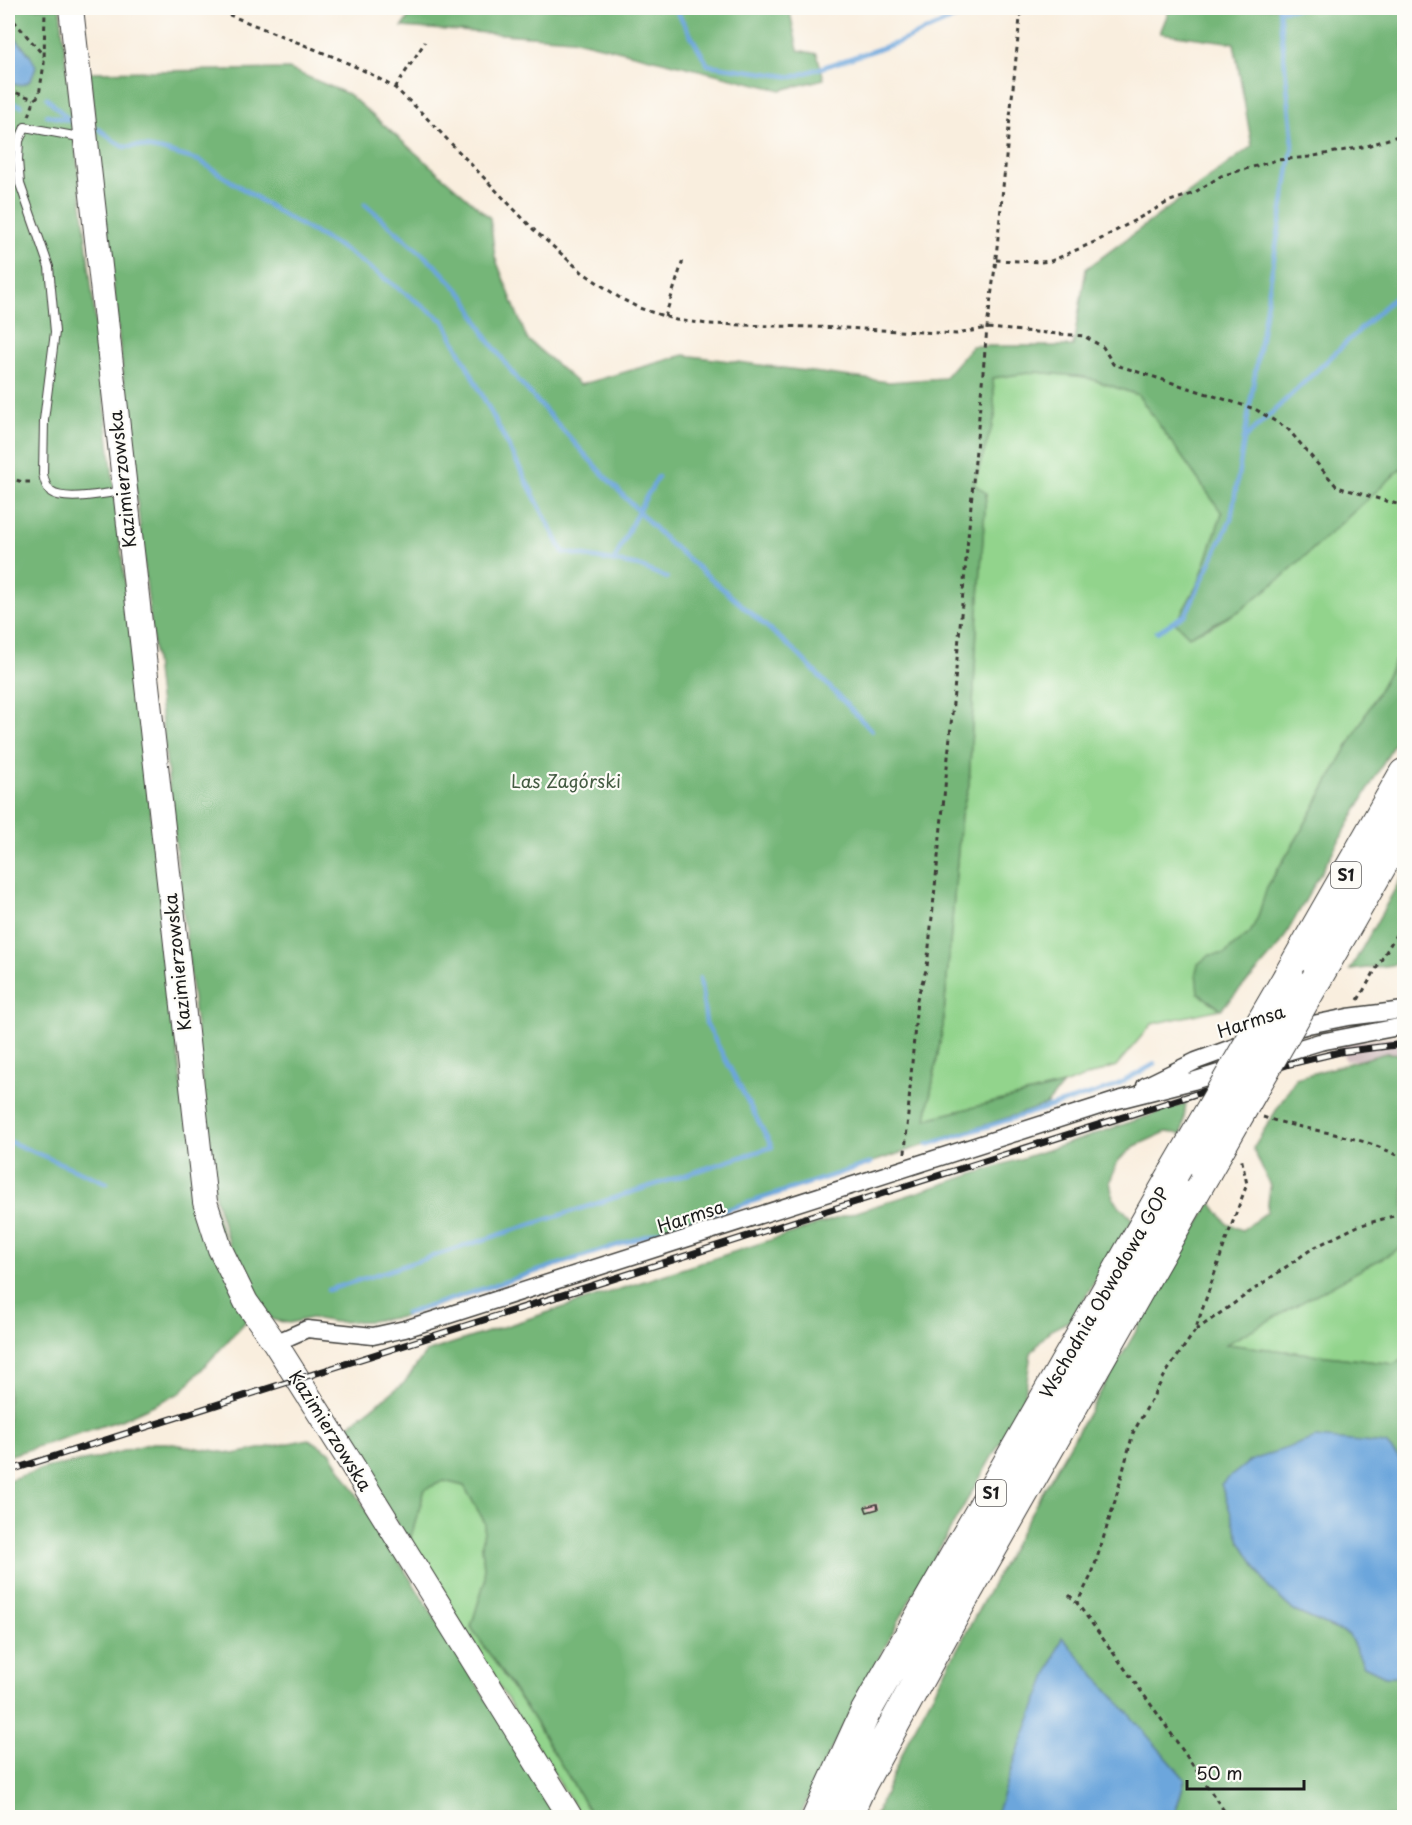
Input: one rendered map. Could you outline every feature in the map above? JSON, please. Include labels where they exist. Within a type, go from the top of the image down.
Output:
[{"type":"highway","name":"Wschodnia Obwodowa GOP","points":[[846,1818],[862,1783],[960,1604],[1206,1172],[1404,774]]},
{"type":"highway","name":"Wschodnia Obwodowa GOP","points":[[817,1818],[865,1713],[1174,1173],[1404,826]]},
{"type":"street","name":"Kazimierzowska","points":[[71,8],[205,1202],[220,1249],[246,1302],[275,1344],[571,1818]]},
{"type":"street","name":"Harmsa","points":[[1118,1100],[1196,1061],[1238,1046],[1308,1025],[1404,1010]]},
{"type":"street","name":"Harmsa","points":[[275,1344],[307,1329],[373,1336],[405,1329],[1118,1100],[1193,1081],[1320,1042],[1404,1026]]},
{"type":"lane","points":[[85,135],[74,136],[25,127],[19,141],[20,184],[49,267],[55,332],[44,420],[42,458],[45,482],[50,491],[57,495],[81,496],[125,491]]},
{"type":"path","points":[[25,127],[35,99],[39,95],[45,56],[45,8]]},
{"type":"path","points":[[212,8],[339,59],[395,88],[533,229],[582,272],[639,308],[692,323],[957,334],[987,328],[1084,336],[1103,347],[1113,364],[1255,409],[1288,429],[1337,487],[1404,506]]},
{"type":"path","points":[[904,1169],[917,999],[927,967],[987,328],[1021,8]]},
{"type":"path","points":[[8,14],[45,56]]},
{"type":"path","points":[[395,88],[425,42]]},
{"type":"path","points":[[8,90],[35,99]]},
{"type":"path","points":[[996,260],[1052,261],[1099,240],[1170,201],[1192,194],[1221,176],[1277,160],[1310,157],[1366,146],[1404,134]]},
{"type":"path","points":[[665,316],[684,257]]},
{"type":"path","points":[[8,478],[23,482],[45,482]]},
{"type":"path","points":[[1348,1017],[1404,921]]},
{"type":"path","points":[[1265,1118],[1358,1140],[1404,1159]]},
{"type":"path","points":[[1077,1603],[1092,1574],[1116,1501],[1133,1433],[1166,1372],[1195,1331],[1247,1184],[1241,1155]]},
{"type":"path","points":[[1195,1331],[1313,1248],[1358,1226],[1404,1213]]},
{"type":"path","points":[[1069,1595],[1157,1713],[1229,1818]]},
{"type":"shaded area","points":[[1404,1036],[1404,1056],[1345,1061],[1340,1044]]},
{"type":"green space","points":[[8,8],[60,8],[184,1107],[248,1319],[180,1393],[121,1420],[8,1456],[8,83],[14,85],[30,55],[8,31]]},
{"type":"green space","points":[[414,8],[789,8],[798,50],[817,54],[824,79],[781,90],[572,39],[402,27]]},
{"type":"green space","name":"Las Zagórski","points":[[1170,8],[1404,8],[1404,466],[1282,577],[1239,611],[1189,636],[1176,623],[1199,582],[1222,513],[1138,395],[1085,377],[1036,372],[993,378],[995,417],[974,484],[986,493],[969,785],[961,815],[943,1026],[926,1119],[1063,1085],[1046,1105],[402,1317],[335,1322],[311,1318],[289,1323],[273,1320],[261,1308],[235,1264],[215,1197],[89,72],[289,69],[348,94],[490,218],[495,257],[527,339],[580,385],[684,355],[889,382],[944,378],[972,346],[1073,346],[1086,269],[1252,146],[1234,43],[1160,33]]},
{"type":"green space","points":[[1036,372],[1085,377],[1138,395],[1222,513],[1199,582],[1176,623],[1189,635],[1212,626],[1239,611],[1282,577],[1404,466],[1404,645],[1296,840],[1267,887],[1258,917],[1250,933],[1225,954],[1210,955],[1198,993],[1221,1009],[1152,1024],[1116,1066],[1063,1085],[926,1119],[943,1026],[961,815],[969,785],[986,493],[973,484],[995,417],[993,377]]},
{"type":"green space","points":[[1404,645],[1404,726],[1280,945],[1221,1009],[1198,993],[1196,972],[1198,964],[1210,955],[1225,954],[1250,933],[1258,917],[1267,887],[1296,840]]},
{"type":"green space","points":[[1404,873],[1404,956],[1393,965],[1350,970]]},
{"type":"green space","points":[[1386,1053],[1404,1054],[1404,1246],[1226,1344],[1394,1364],[1404,1358],[1404,1464],[1386,1444],[1240,1541],[1269,1588],[1294,1611],[1349,1635],[1364,1666],[1385,1676],[1404,1676],[1404,1817],[1174,1817],[1185,1779],[995,1817],[874,1818],[910,1736],[1039,1498],[1211,1202],[1227,1224],[1242,1230],[1267,1212],[1270,1186],[1253,1148],[1296,1078]]},
{"type":"green space","points":[[1186,1103],[1182,1134],[1166,1132],[1135,1146],[1118,1161],[1110,1181],[1113,1199],[1133,1220],[1071,1320],[1049,1331],[1031,1353],[1024,1401],[912,1596],[826,1759],[800,1817],[593,1817],[534,1720],[471,1627],[485,1580],[482,1545],[485,1523],[464,1486],[444,1481],[425,1489],[409,1543],[340,1432],[404,1383],[426,1352]]},
{"type":"green space","points":[[1404,1246],[1404,1358],[1394,1364],[1225,1344]]},
{"type":"green space","points":[[309,1439],[330,1452],[561,1817],[11,1817],[8,1811],[8,1480],[49,1467],[94,1459],[152,1443],[167,1443],[234,1454]]},
{"type":"green space","points":[[444,1481],[464,1486],[485,1523],[482,1545],[485,1580],[471,1627],[534,1720],[593,1817],[581,1817],[409,1543],[425,1489]]},
{"type":"water","points":[[8,31],[24,47],[36,66],[27,83],[19,85],[8,83]]},
{"type":"water","points":[[1315,1438],[1386,1444],[1404,1464],[1404,1676],[1385,1676],[1364,1666],[1349,1635],[1294,1611],[1269,1588],[1240,1541],[1221,1484],[1250,1461]]},
{"type":"water","points":[[1062,1637],[1185,1779],[1174,1817],[995,1817]]},
{"type":"building","points":[[877,1504],[878,1509],[867,1512],[865,1507]]},
{"type":"waterway","points":[[675,8],[708,65],[793,77],[897,43],[978,8]]},
{"type":"waterway","points":[[1157,632],[1186,614],[1231,519],[1293,144],[1279,8]]},
{"type":"waterway","points":[[1279,10],[1302,8]]},
{"type":"waterway","points":[[47,98],[70,121]]},
{"type":"waterway","points":[[8,101],[21,106]]},
{"type":"waterway","points":[[47,115],[67,120]]},
{"type":"waterway","points":[[99,129],[125,147],[139,146],[162,150],[200,161],[283,215],[345,250],[444,321],[563,552],[639,566],[667,578]]},
{"type":"waterway","points":[[365,204],[439,269],[466,298],[487,338],[518,380],[666,540],[796,652],[872,731]]},
{"type":"waterway","points":[[1243,440],[1404,288]]},
{"type":"waterway","points":[[614,561],[638,511],[658,477]]},
{"type":"waterway","points":[[328,1290],[772,1147],[706,1023],[700,978]]},
{"type":"waterway","points":[[927,1145],[1111,1088],[1155,1064]]},
{"type":"waterway","points":[[8,1141],[107,1183]]},
{"type":"waterway","points":[[405,1314],[871,1163]]},
{"type":"railway","points":[[8,1471],[1290,1064],[1340,1052],[1404,1044]]}]
